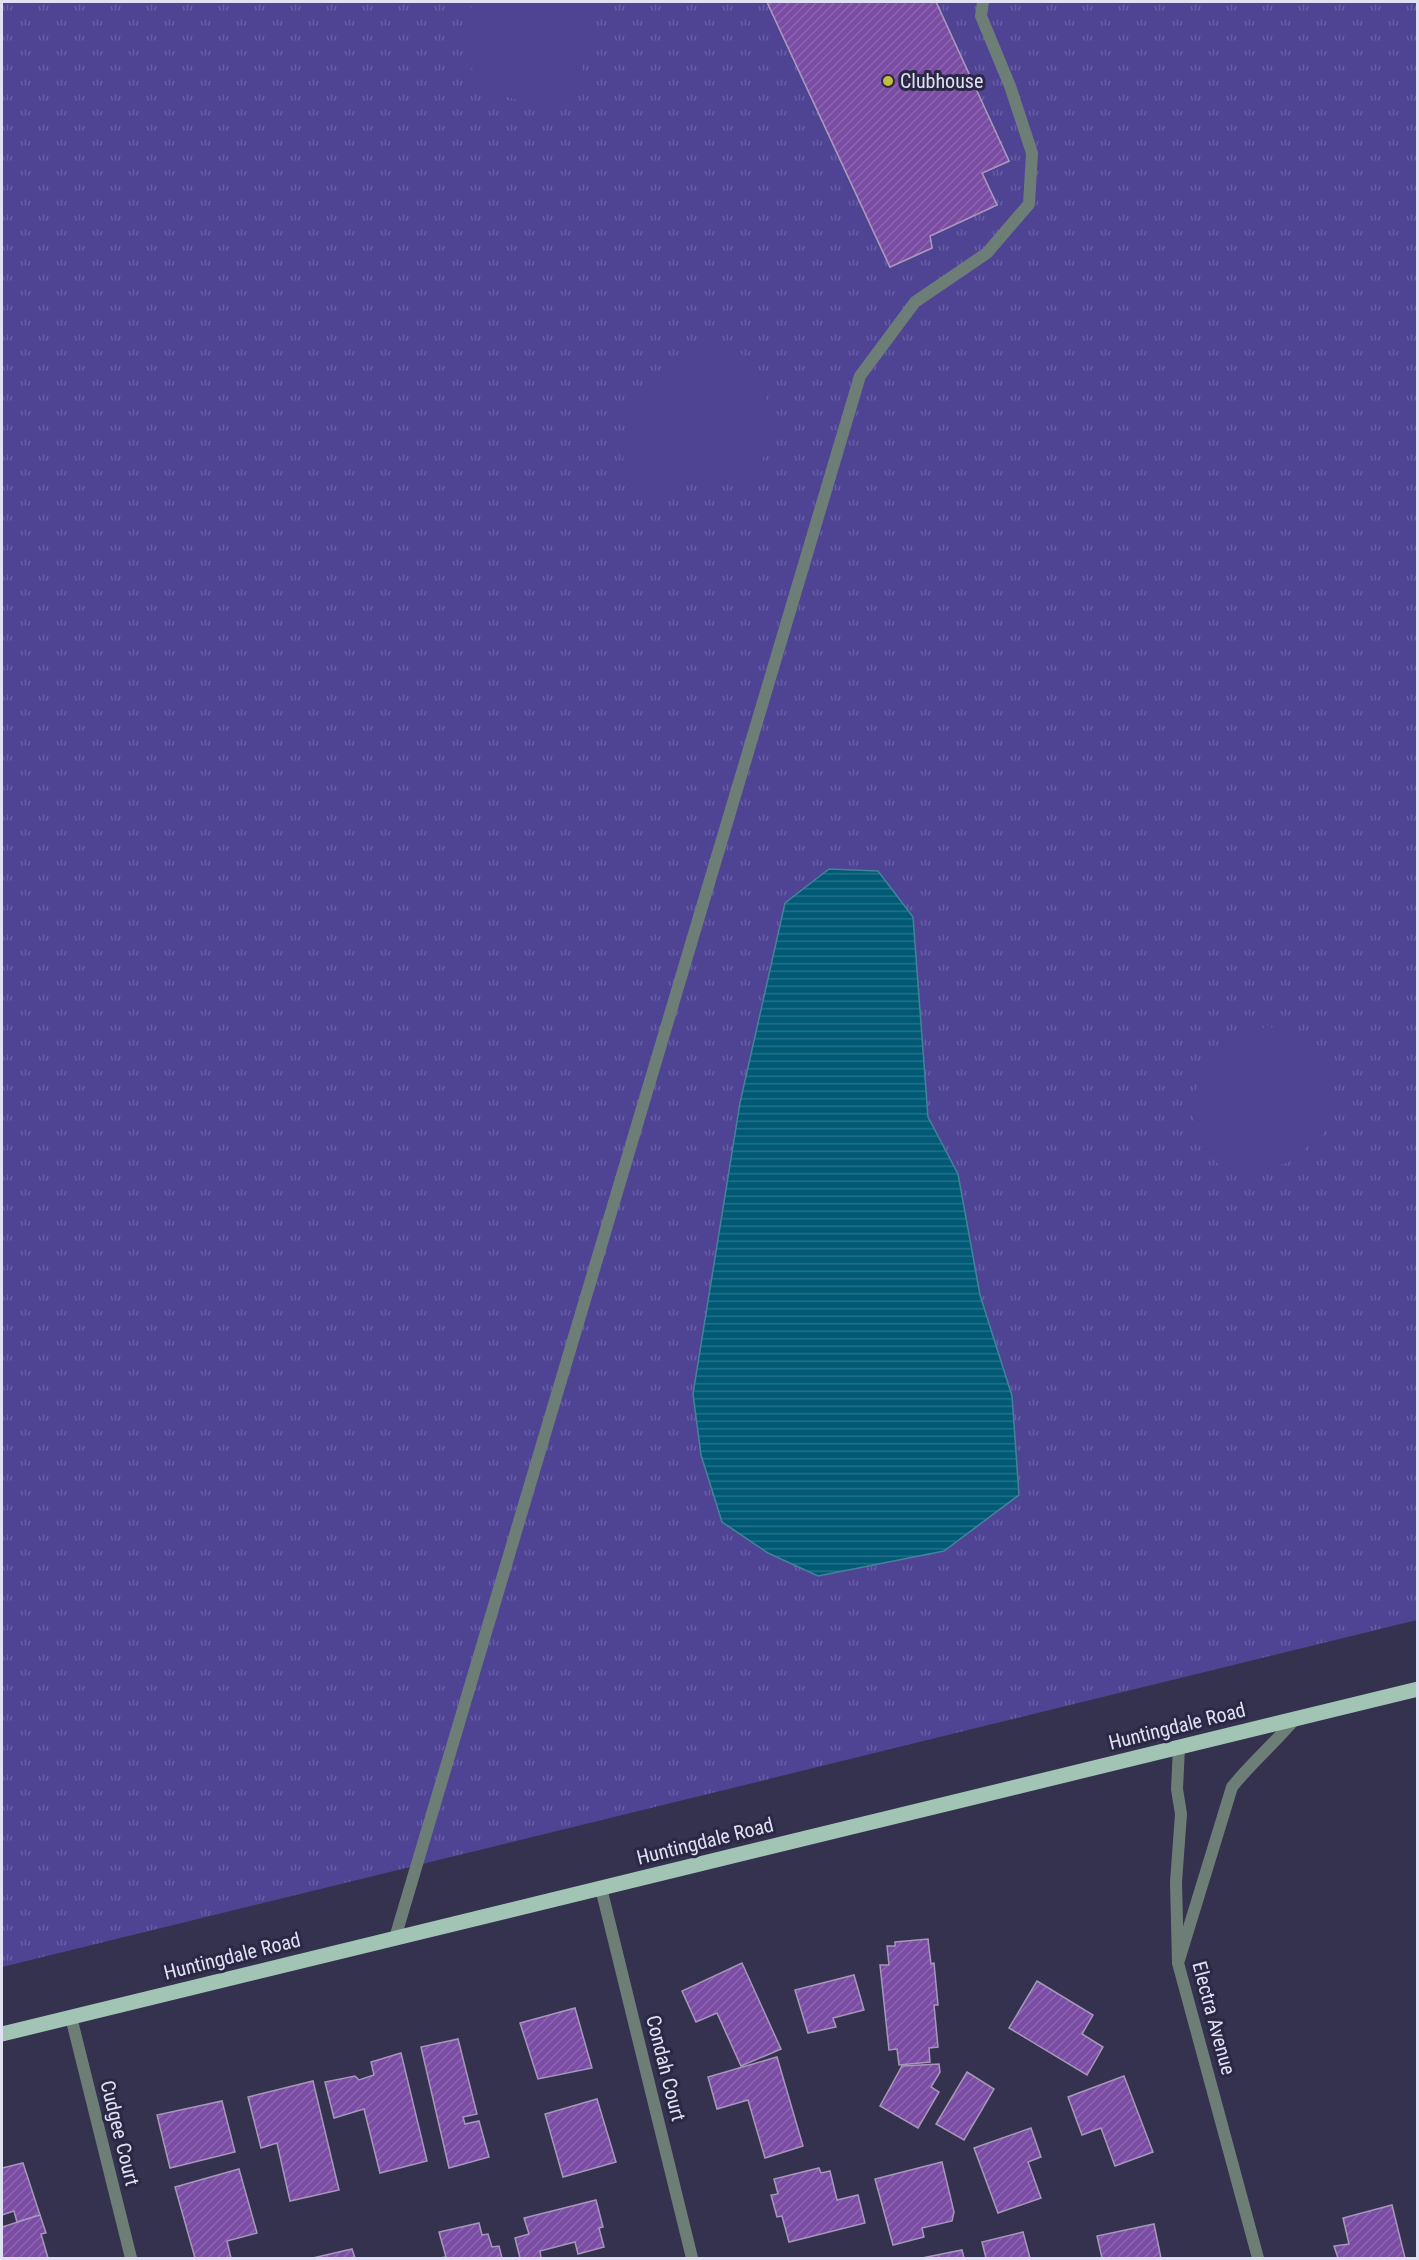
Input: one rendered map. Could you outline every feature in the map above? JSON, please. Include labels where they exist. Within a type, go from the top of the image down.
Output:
[{"type":"main road","name":"Huntingdale Road","points":[[2,2034],[1418,1689]]},
{"type":"street","points":[[395,1938],[860,376],[915,302],[987,254],[1029,204],[1032,153],[1010,86],[981,16],[983,2]]},
{"type":"street","points":[[1178,1963],[1232,1787],[1248,1767],[1271,1748],[1295,1719]]},
{"type":"street","name":"Electra Avenue","points":[[1179,1747],[1177,1789],[1181,1814],[1176,1882],[1178,1963],[1258,2259]]},
{"type":"street","name":"Condah Court","points":[[602,1888],[692,2259]]},
{"type":"street","name":"Cudgee Court","points":[[71,2017],[131,2259]]},
{"type":"green space","points":[[2,2],[1417,2],[1417,1620],[2,1967]]},
{"type":"green space","points":[[472,2],[588,2],[590,29],[582,69],[564,98],[537,106],[488,91],[466,61]]},
{"type":"green space","points":[[709,344],[730,348],[756,362],[766,397],[769,421],[767,446],[763,458],[739,487],[717,479],[683,483],[665,495],[645,499],[624,476],[624,442],[627,424],[641,397],[660,376],[683,358]]},
{"type":"green space","points":[[1267,1025],[1308,1049],[1328,1070],[1335,1099],[1325,1132],[1289,1162],[1257,1173],[1235,1171],[1217,1163],[1196,1135],[1193,1118],[1195,1091],[1218,1051],[1233,1040],[1255,1035]]},
{"type":"water","points":[[829,869],[878,871],[913,917],[928,1117],[958,1174],[980,1295],[1012,1396],[1019,1495],[944,1551],[818,1576],[768,1553],[722,1522],[701,1455],[693,1394],[740,1103],[785,903]]},
{"type":"building","name":"Clubhouse","points":[[767,2],[936,2],[1009,161],[982,173],[997,205],[930,236],[932,248],[890,267]]},
{"type":"building","name":"Clubhouse","points":[[767,2],[936,2],[1009,161],[982,173],[997,205],[930,236],[932,248],[890,267]]},
{"type":"building","points":[[928,1939],[931,1964],[934,1963],[938,2005],[934,2005],[938,2047],[929,2048],[930,2062],[899,2065],[897,2049],[889,2050],[880,1965],[889,1965],[887,1946],[895,1946],[895,1942]]},
{"type":"building","points":[[742,1963],[781,2049],[741,2066],[717,2013],[696,2022],[682,1991]]},
{"type":"building","points":[[854,1975],[864,2010],[833,2018],[836,2027],[808,2033],[795,1990]]},
{"type":"building","points":[[1037,1981],[1093,2015],[1082,2034],[1103,2047],[1087,2075],[1009,2028]]},
{"type":"building","points":[[575,2008],[592,2068],[538,2079],[520,2023]]},
{"type":"building","points":[[458,2039],[477,2114],[463,2117],[465,2124],[479,2121],[489,2157],[449,2168],[421,2047]]},
{"type":"building","points":[[401,2053],[427,2161],[380,2173],[364,2109],[334,2118],[325,2082],[355,2076],[359,2080],[374,2075],[371,2062]]},
{"type":"building","points":[[777,2057],[803,2146],[765,2158],[748,2100],[717,2109],[708,2077]]},
{"type":"building","points":[[939,2064],[940,2072],[931,2087],[939,2092],[918,2128],[880,2106],[902,2066]]},
{"type":"building","points":[[967,2072],[994,2089],[964,2140],[936,2124]]},
{"type":"building","points":[[1124,2076],[1153,2152],[1115,2166],[1101,2128],[1082,2135],[1068,2097]]},
{"type":"building","points":[[313,2081],[339,2190],[290,2201],[277,2143],[261,2148],[248,2097]]},
{"type":"building","points":[[597,2099],[616,2162],[563,2177],[545,2114]]},
{"type":"building","points":[[222,2101],[235,2152],[170,2168],[157,2115]]},
{"type":"building","points":[[1031,2128],[1041,2157],[1028,2162],[1041,2198],[998,2213],[974,2148]]},
{"type":"building","points":[[942,2162],[954,2212],[952,2221],[922,2228],[924,2237],[893,2245],[875,2179]]},
{"type":"building","points":[[23,2163],[40,2215],[17,2222],[14,2211],[2,2215],[2,2168]]},
{"type":"building","points":[[819,2168],[821,2173],[830,2171],[837,2200],[858,2195],[865,2223],[789,2242],[782,2216],[777,2217],[771,2195],[778,2194],[774,2179]]},
{"type":"building","points":[[239,2169],[257,2233],[227,2241],[231,2258],[195,2258],[175,2187]]},
{"type":"building","points":[[596,2200],[603,2227],[599,2228],[604,2247],[578,2254],[575,2242],[540,2251],[541,2258],[520,2258],[515,2238],[529,2234],[524,2218]]},
{"type":"building","points":[[1392,2205],[1405,2258],[1338,2258],[1334,2246],[1349,2244],[1343,2218]]},
{"type":"building","points":[[40,2215],[46,2233],[41,2234],[48,2258],[2,2258],[2,2227]]},
{"type":"building","points":[[479,2223],[482,2235],[488,2234],[492,2247],[499,2246],[502,2258],[440,2258],[446,2257],[439,2232]]},
{"type":"building","points":[[1154,2224],[1161,2258],[1102,2258],[1097,2236]]},
{"type":"building","points":[[1023,2232],[1030,2258],[986,2258],[982,2242]]},
{"type":"building","points":[[352,2249],[355,2258],[313,2258]]},
{"type":"building","points":[[962,2250],[964,2258],[922,2258]]},
{"type":"place","name":"Clubhouse","points":[[888,81]]}]
